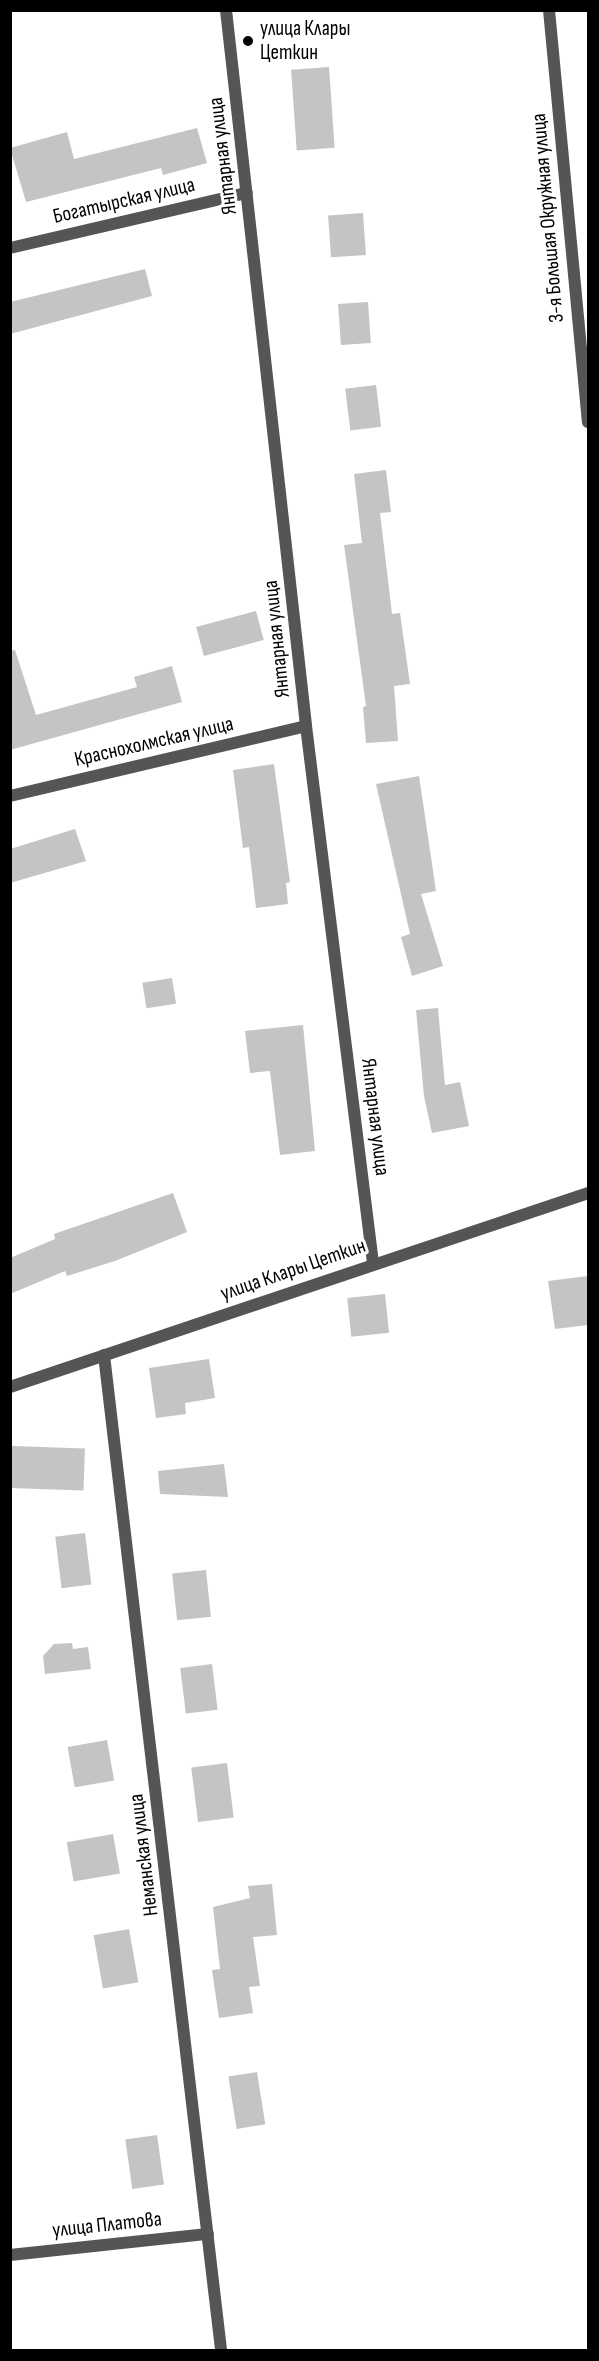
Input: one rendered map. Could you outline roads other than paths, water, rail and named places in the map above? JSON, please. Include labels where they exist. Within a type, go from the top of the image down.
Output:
[{"type":"street","name":"Янтарная улица","points":[[226,10],[306,726],[373,1263]]},
{"type":"street","name":"3-я Большая Окружная улица","points":[[549,10],[588,422]]},
{"type":"street","name":"Богатырская улица","points":[[10,248],[247,193]]},
{"type":"street","name":"Краснохолмская улица","points":[[10,796],[306,726]]},
{"type":"street","name":"улица Клары Цеткин","points":[[10,1387],[373,1263],[588,1193]]},
{"type":"street","name":"Неманская улица","points":[[104,1355],[221,2350]]},
{"type":"street","name":"улица Платова","points":[[10,2255],[208,2234]]},
{"type":"place","name":"улица Клары Цеткин","points":[[248,41]]}]
